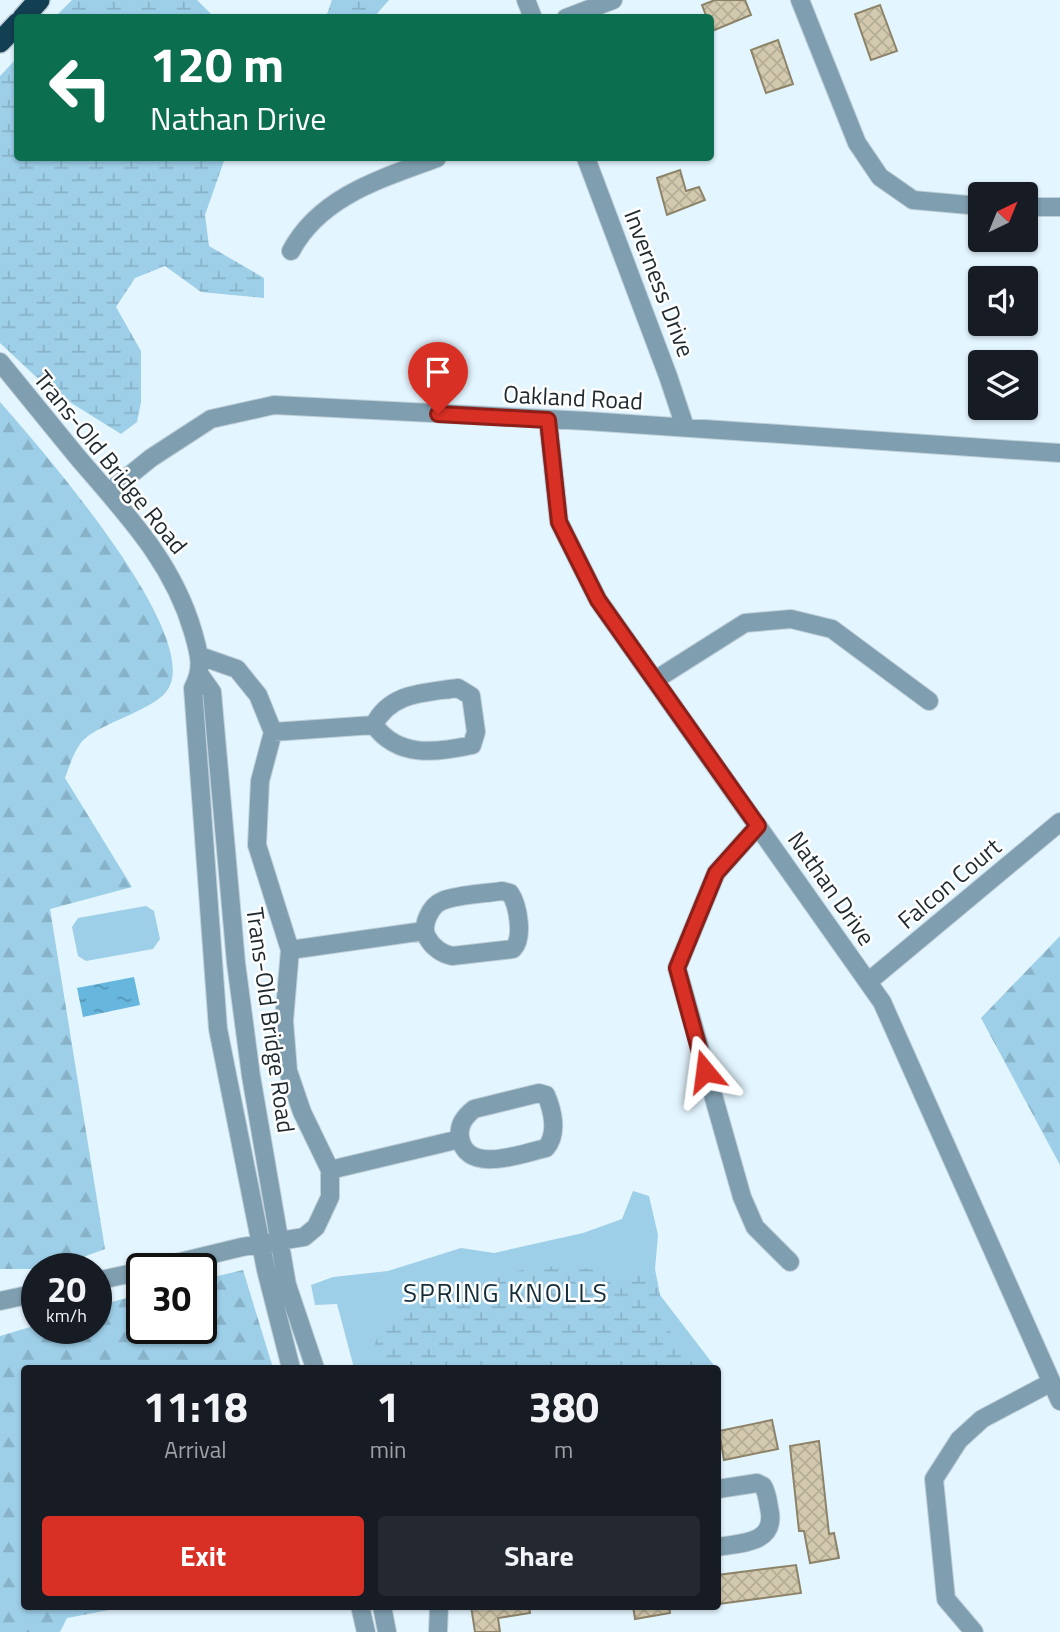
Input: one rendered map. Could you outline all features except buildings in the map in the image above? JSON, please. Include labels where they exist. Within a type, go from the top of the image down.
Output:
[{"type":"highway","points":[[27,14],[39,0]]},
{"type":"highway","points":[[0,42],[14,27]]},
{"type":"street","points":[[576,14],[613,0]]},
{"type":"street","points":[[800,0],[857,143],[880,177],[913,200],[968,205]]},
{"type":"street","points":[[291,251],[300,234],[325,208],[369,183],[429,161]]},
{"type":"street","name":"Inverness Drive","points":[[587,161],[685,428]]},
{"type":"street","points":[[1038,207],[1060,207]]},
{"type":"street","name":"Trans-Old Bridge Road","points":[[0,362],[109,492],[163,562],[179,591],[200,656],[200,675],[193,688],[218,1029],[271,1295],[290,1365]]},
{"type":"street","name":"Oakland Road","points":[[109,492],[151,458],[211,419],[274,405],[1060,453]]},
{"type":"street","name":"Nathan Drive","points":[[548,420],[559,522],[598,600],[882,1002],[1060,1401]]},
{"type":"street","points":[[654,680],[745,623],[790,619],[832,629],[929,701]]},
{"type":"street","points":[[200,656],[237,669],[258,695],[273,732],[260,781],[257,845],[290,950],[284,1021],[288,1070],[302,1112],[330,1170],[330,1197],[316,1227],[304,1237],[217,1255]]},
{"type":"street","name":"Trans-Old Bridge Road","points":[[200,675],[212,692],[236,963],[251,1076],[288,1285],[314,1365]]},
{"type":"street","points":[[273,732],[374,724],[399,748],[413,751],[464,747],[472,745],[476,739],[471,696],[457,688],[401,699],[381,711],[374,724]]},
{"type":"street","name":"Falcon Court","points":[[869,982],[1060,822]]},
{"type":"street","points":[[758,826],[716,873],[677,968],[742,1198],[755,1227],[790,1262]]},
{"type":"street","points":[[502,891],[510,893],[514,900],[519,936],[513,949],[452,956],[437,949],[424,931],[427,918],[442,901],[502,891]]},
{"type":"street","points":[[290,950],[424,931]]},
{"type":"street","points":[[539,1093],[546,1095],[554,1131],[546,1148],[491,1161],[477,1158],[466,1150],[460,1139],[460,1127],[474,1109],[539,1093]]},
{"type":"street","points":[[330,1170],[460,1139]]},
{"type":"street","points":[[0,1301],[21,1296]]},
{"type":"street","points":[[974,1632],[946,1599],[934,1479],[959,1440],[982,1419],[1050,1383]]},
{"type":"street","points":[[721,1489],[757,1483],[763,1486],[771,1520],[769,1529],[759,1539],[721,1546]]},
{"type":"street","points":[[361,1610],[366,1632]]},
{"type":"street","points":[[383,1610],[387,1632]]},
{"type":"street","points":[[438,1632],[439,1610]]},
{"type":"green space","points":[[72,0],[197,0],[211,14],[58,14]]},
{"type":"green space","points":[[332,0],[389,0],[377,14],[327,14]]},
{"type":"green space","points":[[14,61],[14,161],[224,161],[205,215],[209,246],[264,278],[264,298],[201,292],[165,266],[135,278],[116,307],[141,351],[141,402],[137,422],[121,434],[49,389],[0,343],[0,76]]},
{"type":"green space","points":[[0,402],[48,458],[113,543],[142,588],[163,631],[173,666],[166,692],[158,699],[86,737],[75,752],[65,778],[132,887],[50,909],[105,1249],[94,1253],[21,1253],[21,1269],[0,1269]]},
{"type":"green space","points":[[146,906],[154,911],[160,939],[153,949],[86,961],[78,956],[72,927],[78,918]]},
{"type":"green space","points":[[1060,936],[1060,1165],[981,1018]]},
{"type":"green space","points":[[633,1191],[649,1196],[658,1235],[655,1269],[660,1295],[714,1365],[353,1365],[337,1304],[315,1305],[311,1285],[333,1277],[388,1271],[461,1248],[494,1253],[583,1233],[622,1219]]},
{"type":"green space","points":[[534,1266],[585,1268],[620,1275],[640,1271],[657,1281],[660,1295],[654,1310],[695,1365],[378,1365],[374,1346],[384,1320],[449,1282],[488,1281]]},
{"type":"green space","points":[[243,1270],[272,1365],[21,1365],[21,1610],[109,1610],[67,1618],[60,1632],[0,1632],[0,1336],[21,1330],[21,1344],[112,1344],[112,1302],[126,1298],[126,1344],[217,1344],[217,1276]]},
{"type":"water","points":[[134,977],[140,1005],[83,1017],[77,988]]},
{"type":"district","name":"SPRING KNOLLS","points":[[506,1292]]},
{"type":"route","points":[[438,414],[548,420],[559,522],[598,600],[758,826],[716,873],[677,968],[705,1071]]}]
